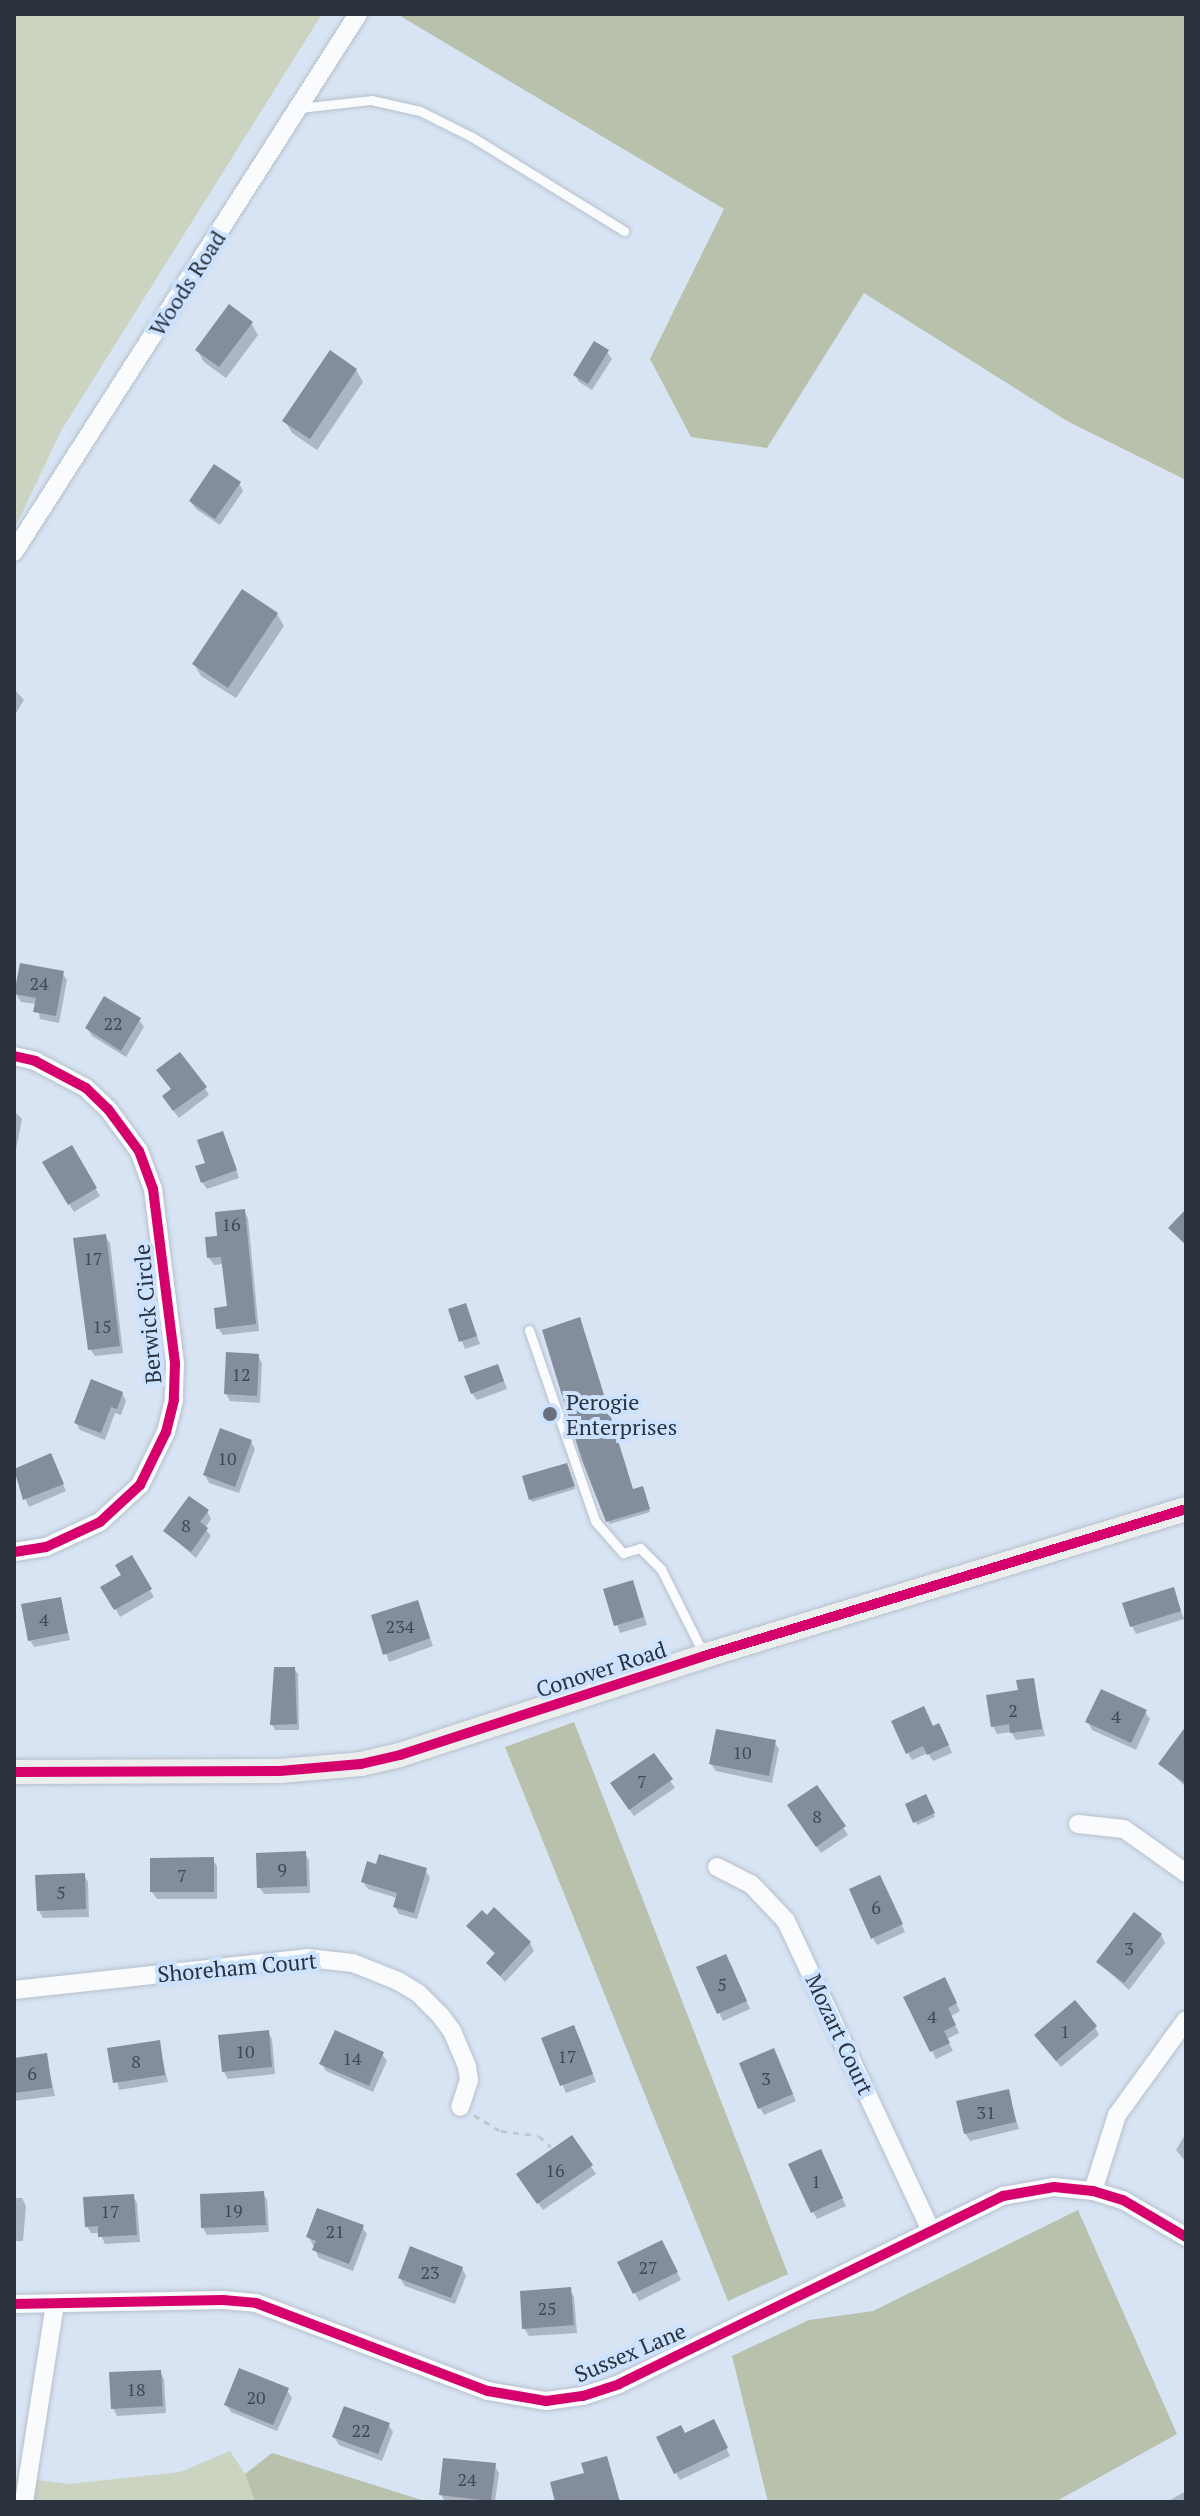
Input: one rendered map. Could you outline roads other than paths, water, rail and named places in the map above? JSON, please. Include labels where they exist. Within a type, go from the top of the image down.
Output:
[{"type":"street","name":"Woods Road","points":[[14,552],[358,14]]},
{"type":"street","name":"Berwick Circle","points":[[14,1056],[35,1061],[86,1088],[108,1109],[139,1151],[153,1189],[175,1364],[174,1400],[166,1432],[140,1485],[100,1522],[46,1547],[14,1552]]},
{"type":"street","name":"Conover Road","points":[[14,1772],[280,1771],[361,1764],[400,1755],[704,1656],[1186,1509]]},
{"type":"street","points":[[1078,1824],[1124,1829],[1186,1873]]},
{"type":"street","name":"Mozart Court","points":[[717,1867],[751,1884],[786,1921],[931,2230]]},
{"type":"street","name":"Shoreham Court","points":[[14,1990],[307,1958],[353,1963],[398,1981],[418,1993],[441,2016],[452,2031],[467,2067],[469,2080],[460,2107]]},
{"type":"street","points":[[1093,2191],[1117,2115],[1186,2020]]},
{"type":"street","name":"Sussex Lane","points":[[14,2304],[223,2300],[270,2306],[488,2391],[546,2401],[583,2396],[619,2384],[991,2200],[1016,2193],[1054,2187],[1093,2191],[1130,2204],[1186,2237]]},
{"type":"street","points":[[24,2502],[55,2304]]},
{"type":"lane","points":[[299,108],[371,100],[420,111],[472,137],[624,231]]},
{"type":"lane","points":[[529,1330],[595,1521],[623,1553],[640,1548],[661,1569],[704,1656]]},
{"type":"place","name":"Perogie Enterprises","points":[[550,1414]]}]
